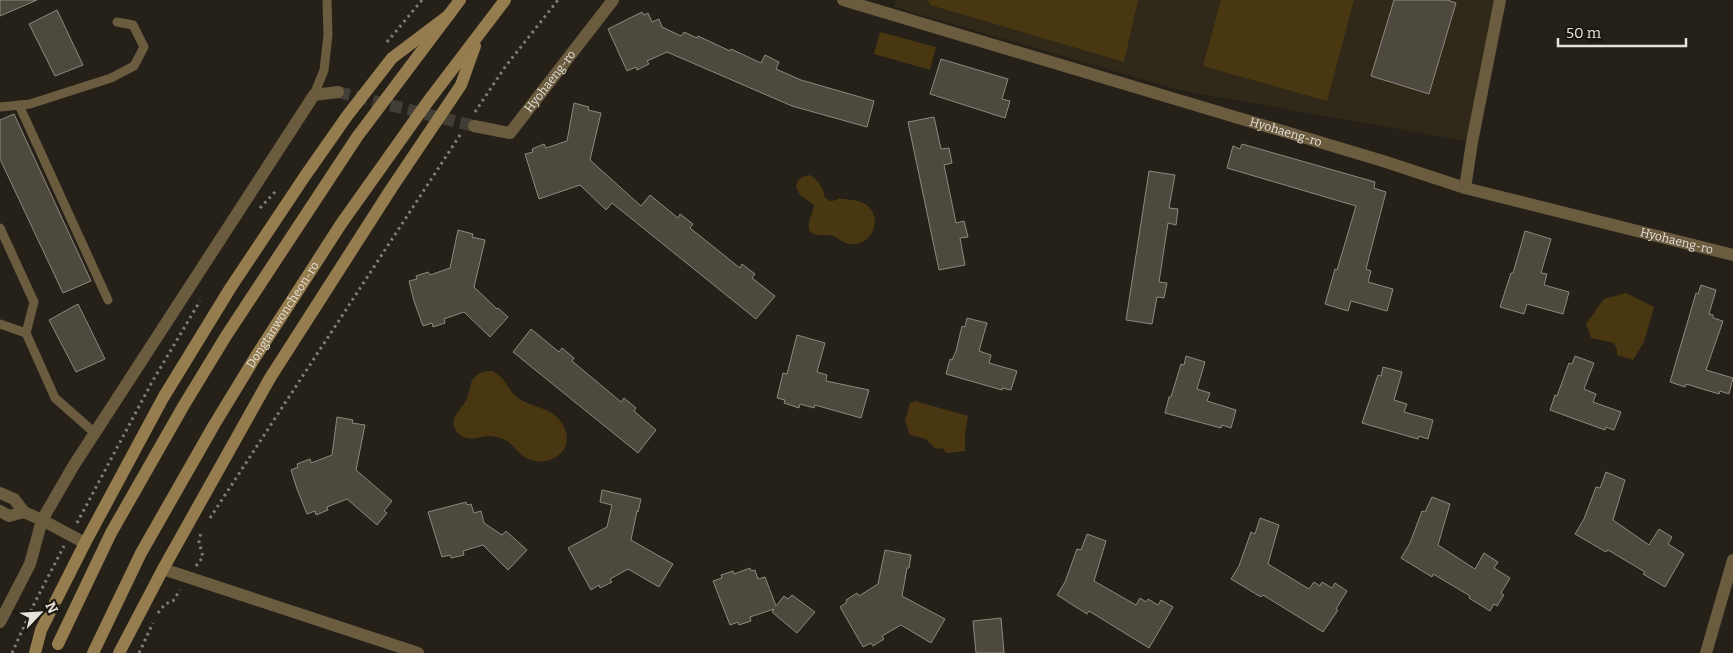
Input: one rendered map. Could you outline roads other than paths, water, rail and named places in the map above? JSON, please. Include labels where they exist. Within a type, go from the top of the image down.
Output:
[{"type":"main road","points":[[58,644],[112,533],[184,405],[226,336],[357,137],[460,0]]},
{"type":"main road","name":"Dongtanwoncheon-ro","points":[[93,653],[141,553],[256,356],[341,224],[429,100],[505,0]]},
{"type":"main road","points":[[35,653],[40,630],[85,543],[164,398],[232,287],[305,176],[347,116],[392,58],[449,15]]},
{"type":"main road","points":[[119,653],[163,569],[270,378],[391,189],[461,85],[478,35]]},
{"type":"street","name":"Hyohaeng-ro","points":[[471,123],[510,133],[613,0]]},
{"type":"street","name":"Hyohaeng-ro","points":[[843,0],[1383,161],[1465,188],[1733,255]]},
{"type":"street","points":[[1465,188],[1472,142],[1500,0]]},
{"type":"street","points":[[0,622],[30,564],[42,520],[74,465],[96,434],[314,96],[338,92]]},
{"type":"street","points":[[0,493],[14,499],[24,512],[85,543]]},
{"type":"street","points":[[0,511],[9,516],[24,512]]},
{"type":"street","points":[[1706,653],[1733,560]]},
{"type":"street","points":[[163,569],[418,653]]},
{"type":"lane","points":[[314,96],[324,70],[328,35],[327,0]]},
{"type":"lane","points":[[0,108],[30,104],[110,78],[134,66],[144,47],[133,25],[117,22]]},
{"type":"lane","points":[[19,105],[108,300]]},
{"type":"lane","points":[[0,228],[34,302],[26,333],[55,398],[96,434]]},
{"type":"lane","points":[[0,324],[26,333]]},
{"type":"tunnel","points":[[338,92],[474,126]]}]
